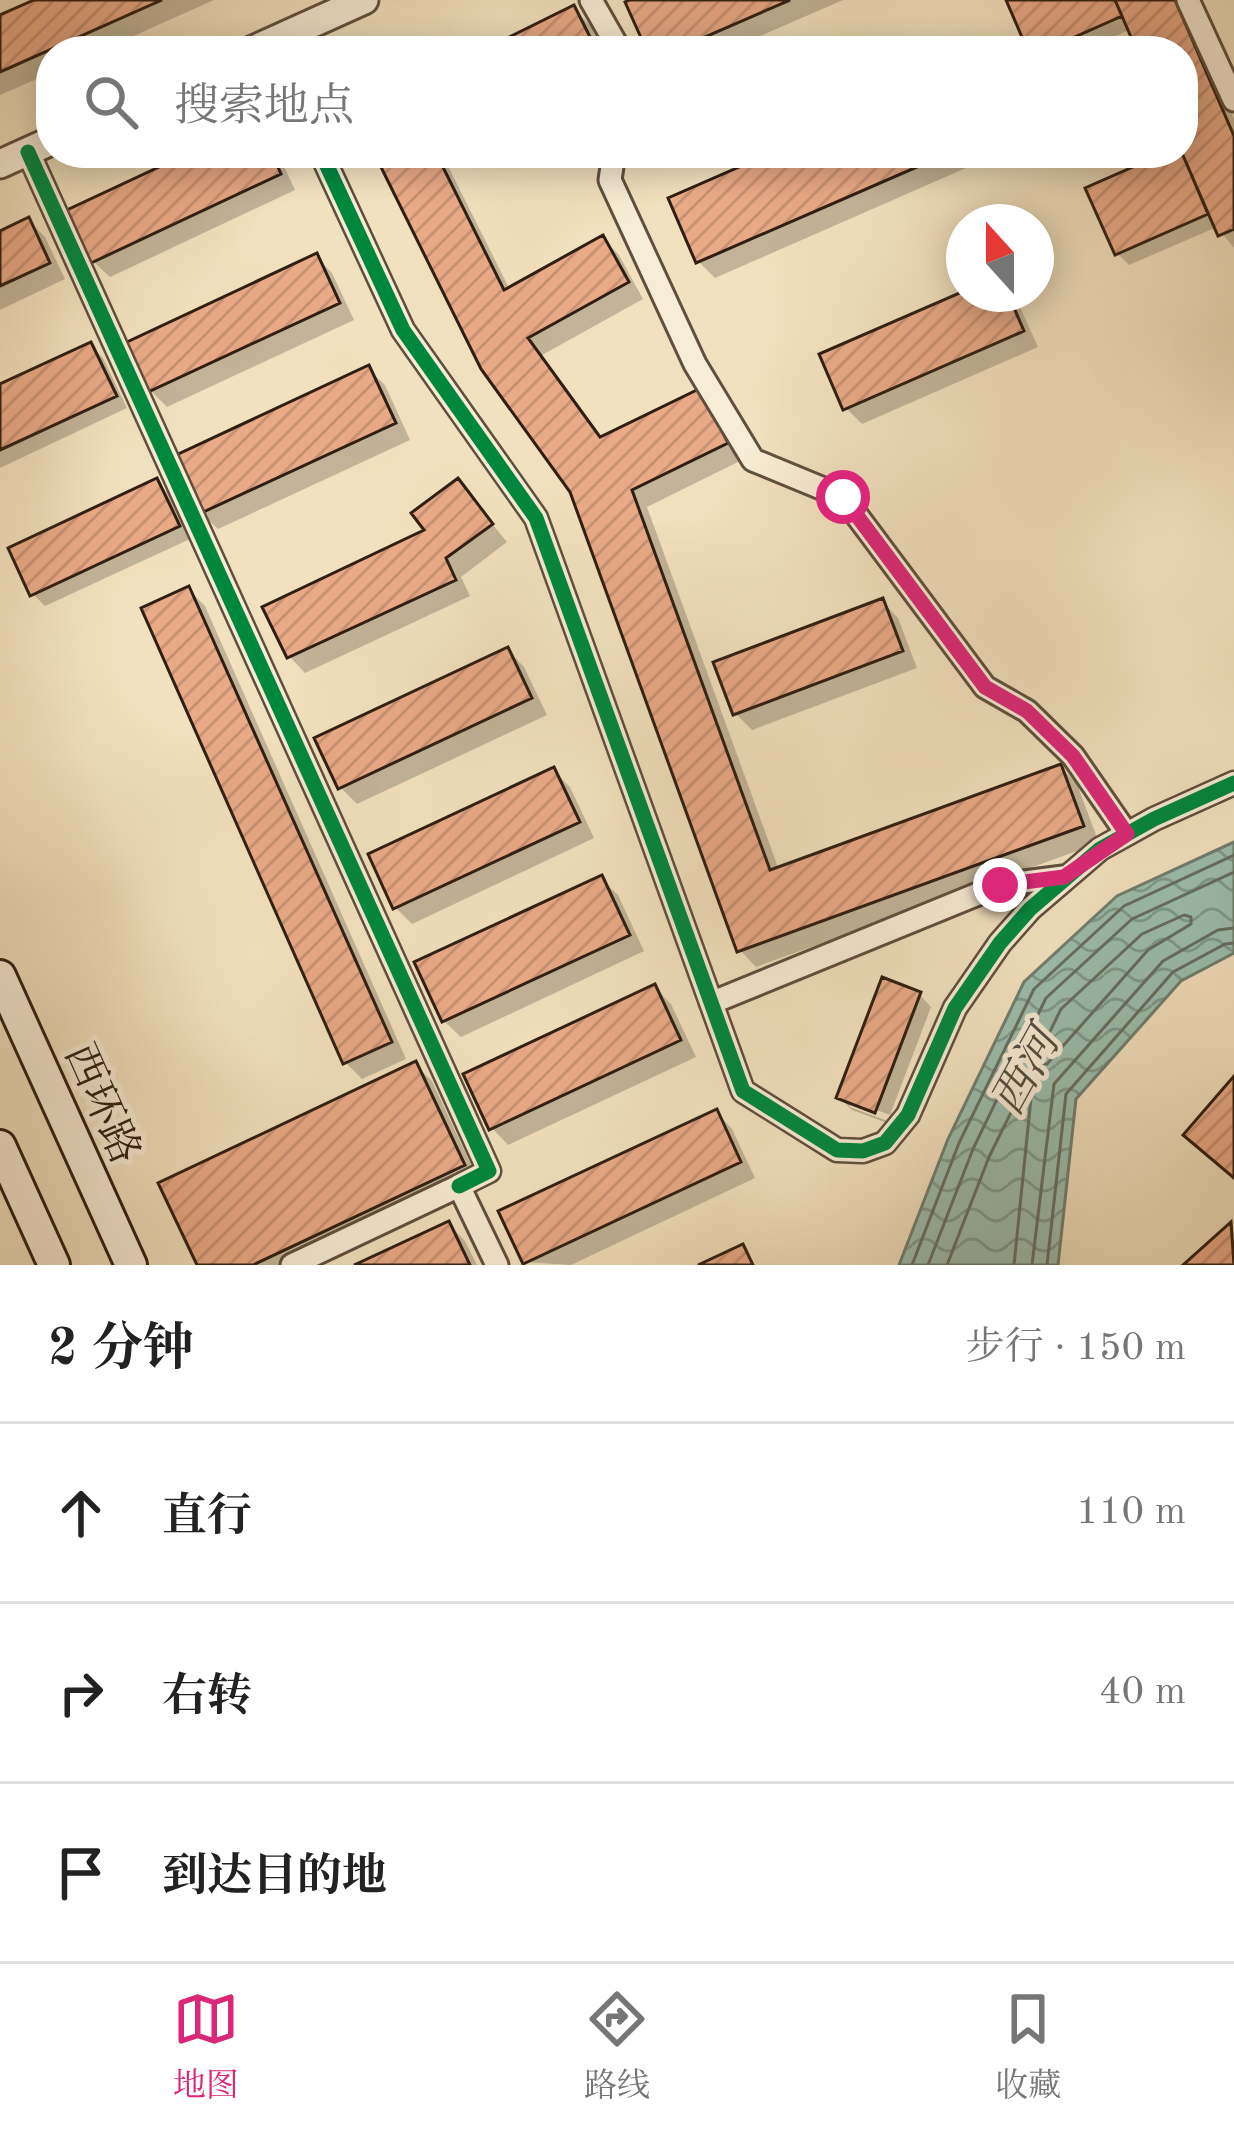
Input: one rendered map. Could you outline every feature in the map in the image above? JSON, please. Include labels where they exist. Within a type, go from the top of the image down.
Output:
[{"type":"main road","name":"西环路","points":[[0,976],[131,1265]]},
{"type":"main road","points":[[0,1146],[54,1265]]},
{"type":"street","points":[[289,36],[364,0]]},
{"type":"street","points":[[590,0],[611,36]]},
{"type":"street","points":[[1188,0],[1234,100]]},
{"type":"street","points":[[0,164],[36,147]]},
{"type":"street","points":[[49,168],[489,1171],[292,1265]]},
{"type":"street","points":[[327,168],[403,329],[536,518],[743,1091],[825,1145],[850,1152],[875,1148],[902,1125],[936,1042],[976,975],[1030,909],[1064,877],[1127,834],[1234,783]]},
{"type":"street","points":[[612,168],[610,180],[695,364],[753,460],[843,497],[985,687],[1027,711],[1073,756],[1127,834]]},
{"type":"street","points":[[711,1003],[1000,885],[1064,877]]},
{"type":"street","points":[[460,1186],[496,1265]]},
{"type":"water","name":"西河","points":[[1234,842],[1234,953],[1181,981],[1076,1099],[1058,1265],[899,1265],[948,1139],[1024,982],[1117,896]]},
{"type":"building","points":[[34,0],[162,0],[81,36],[36,36],[36,56],[0,72],[0,15]]},
{"type":"building","points":[[790,0],[707,36],[640,36],[625,2]]},
{"type":"building","points":[[1006,0],[1115,0],[1122,16],[1077,36],[1022,36]]},
{"type":"building","points":[[1115,0],[1175,0],[1191,36],[1131,36]]},
{"type":"building","points":[[574,5],[590,36],[511,36]]},
{"type":"building","points":[[1198,53],[1234,136],[1234,229],[1218,236],[1189,168],[1198,168]]},
{"type":"building","points":[[157,168],[278,168],[281,174],[91,263],[67,210]]},
{"type":"building","points":[[381,168],[443,168],[504,290],[603,235],[629,282],[528,338],[600,437],[701,388],[728,443],[632,490],[770,870],[1061,764],[1084,826],[737,952],[570,492],[481,369]]},
{"type":"building","points":[[737,168],[914,168],[696,263],[668,198]]},
{"type":"building","points":[[1131,168],[1188,168],[1208,214],[1115,255],[1085,188]]},
{"type":"building","points":[[29,217],[50,263],[0,286],[0,231]]},
{"type":"building","points":[[317,253],[340,303],[148,392],[125,343]]},
{"type":"building","points":[[946,299],[946,312],[1016,312],[1024,331],[843,410],[819,354]]},
{"type":"building","points":[[91,342],[117,396],[0,450],[0,384]]},
{"type":"building","points":[[369,365],[396,423],[199,514],[172,457]]},
{"type":"building","points":[[157,478],[180,526],[30,596],[8,548]]},
{"type":"building","points":[[458,478],[493,524],[446,558],[456,580],[287,658],[262,607],[424,530],[411,513]]},
{"type":"building","points":[[189,586],[392,1042],[343,1064],[141,608]]},
{"type":"building","points":[[883,598],[903,651],[733,715],[713,662]]},
{"type":"building","points":[[508,647],[532,698],[338,789],[314,738]]},
{"type":"building","points":[[554,767],[580,822],[393,909],[368,854]]},
{"type":"building","points":[[602,875],[630,935],[442,1022],[414,962]]},
{"type":"building","points":[[882,977],[921,992],[875,1113],[836,1098]]},
{"type":"building","points":[[655,984],[681,1040],[489,1130],[463,1074]]},
{"type":"building","points":[[416,1061],[465,1165],[253,1265],[197,1265],[158,1183]]},
{"type":"building","points":[[1234,1076],[1234,1178],[1183,1135]]},
{"type":"building","points":[[717,1109],[741,1162],[523,1264],[498,1211]]},
{"type":"building","points":[[449,1221],[470,1265],[354,1265]]},
{"type":"building","points":[[1231,1222],[1234,1265],[1183,1265]]},
{"type":"building","points":[[743,1244],[753,1265],[698,1265]]},
{"type":"cycle path","points":[[28,152],[489,1171],[459,1186]]},
{"type":"cycle path","points":[[328,168],[403,330],[536,518],[743,1091],[837,1150],[863,1151],[885,1143],[908,1115],[955,1008],[1030,909],[1100,849],[1234,783]]},
{"type":"route","points":[[843,497],[985,687],[1027,711],[1073,756],[1127,834],[1064,877],[1000,885]]}]
